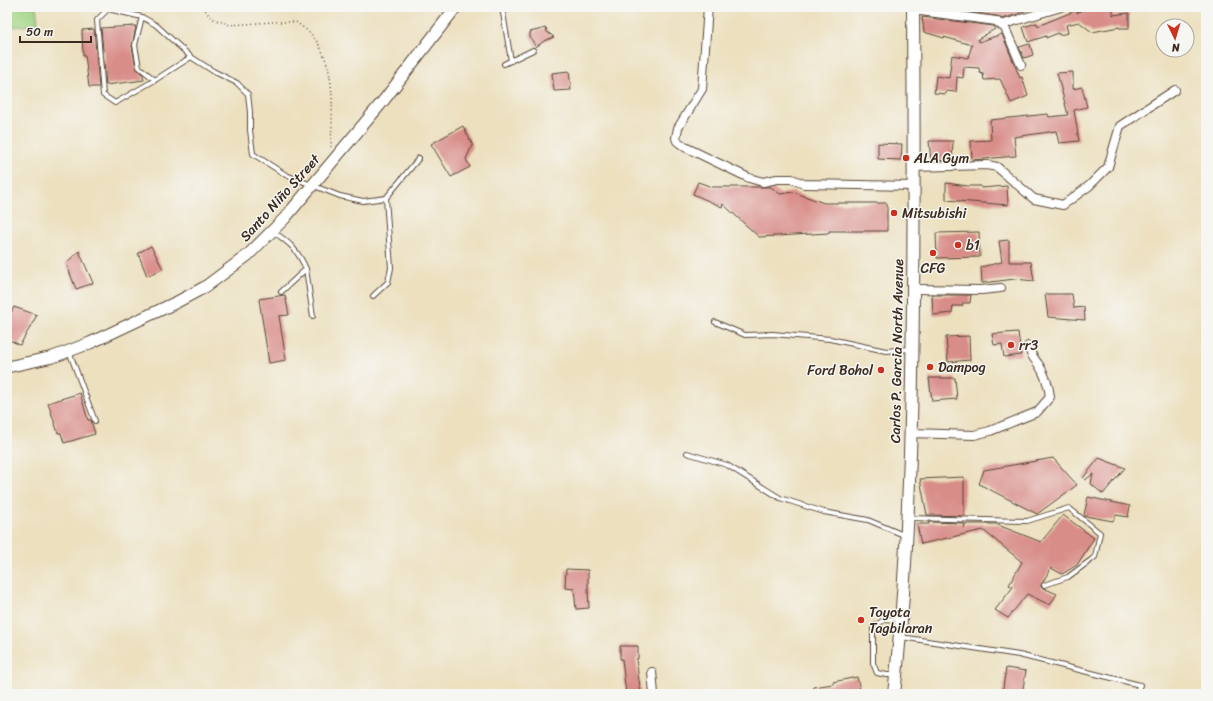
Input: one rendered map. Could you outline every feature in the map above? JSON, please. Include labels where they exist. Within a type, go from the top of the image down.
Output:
[{"type":"main road","name":"Santo Niño Street","points":[[7,367],[53,357],[90,343],[177,302],[205,287],[248,255],[285,218],[313,185],[384,100],[456,7]]},
{"type":"main road","name":"Carlos P. Garcia North Avenue","points":[[894,694],[902,618],[911,433],[914,289],[914,8]]},
{"type":"street","points":[[708,7],[702,89],[678,128],[676,138],[677,141],[684,147],[749,178],[763,182],[778,179],[792,179],[804,184],[914,186]]},
{"type":"street","points":[[1001,25],[1061,7]]},
{"type":"street","points":[[914,8],[996,21],[1006,28],[1021,65]]},
{"type":"street","points":[[913,167],[987,165],[997,167],[1034,199],[1063,205],[1089,186],[1108,167],[1120,126],[1175,90]]},
{"type":"street","points":[[914,289],[981,290],[1001,288]]},
{"type":"street","points":[[911,433],[974,435],[990,431],[1037,412],[1050,397],[1049,386],[1039,365],[1030,355],[1028,346]]},
{"type":"street","points":[[652,672],[654,694]]},
{"type":"lane","points":[[502,7],[511,60]]},
{"type":"lane","points":[[191,57],[115,103],[103,95],[97,20],[108,9],[142,17],[156,25],[191,57],[212,71],[237,83],[248,94],[253,154],[286,175],[340,196],[363,201],[386,198],[419,158]]},
{"type":"lane","points":[[142,17],[135,45],[139,67],[155,80]]},
{"type":"lane","points":[[504,64],[533,50]]},
{"type":"lane","points":[[373,296],[388,282],[391,268],[386,198]]},
{"type":"lane","points":[[272,231],[287,241],[301,256],[306,268],[313,316]]},
{"type":"lane","points":[[281,292],[306,268]]},
{"type":"lane","points":[[715,322],[745,335],[774,334],[830,339],[886,351],[912,349]]},
{"type":"lane","points":[[69,351],[95,421]]},
{"type":"lane","points":[[687,453],[727,465],[780,498],[824,512],[868,520],[906,536]]},
{"type":"lane","points":[[907,517],[1027,521],[1069,508],[1100,533],[1095,557],[1068,577],[1044,585]]},
{"type":"lane","points":[[896,675],[878,673],[873,663],[874,627],[884,620],[902,618]]},
{"type":"lane","points":[[900,637],[1019,655],[1140,685],[1135,694]]},
{"type":"path","points":[[203,7],[211,18],[230,25],[296,22],[315,38],[328,64],[333,99],[331,163]]},
{"type":"green space","points":[[11,7],[36,7],[38,24],[13,27]]},
{"type":"building","points":[[932,7],[1034,7],[1002,19],[997,16]]},
{"type":"building","points":[[1087,7],[1113,7],[1113,15],[1129,13],[1129,28],[1119,27],[1092,32],[1079,22],[1066,25],[1068,33],[1059,35],[1058,33],[1046,38],[1046,36],[1028,42],[1023,27],[1037,23],[1038,26],[1077,10],[1077,13]]},
{"type":"building","points":[[922,17],[994,26],[995,29],[978,39],[979,42],[1002,34],[1020,78],[1022,77],[1028,96],[1011,103],[1000,79],[984,80],[983,74],[980,73],[979,68],[964,67],[963,78],[957,77],[956,92],[946,91],[946,94],[934,93],[936,76],[949,78],[952,55],[968,58],[972,45],[924,32]]},
{"type":"building","points":[[136,26],[132,46],[136,68],[143,75],[144,80],[106,85],[101,28]]},
{"type":"building","points":[[546,28],[547,32],[554,37],[544,41],[536,47],[530,37],[530,32]]},
{"type":"building","points":[[94,29],[99,87],[89,87],[85,55],[83,56],[82,30]]},
{"type":"building","points":[[1030,44],[1033,55],[1024,58],[1019,47]]},
{"type":"building","points":[[569,71],[571,90],[554,91],[552,73]]},
{"type":"building","points":[[1073,72],[1073,89],[1082,87],[1087,107],[1074,110],[1079,141],[1059,143],[1056,131],[1014,137],[1016,156],[972,160],[971,141],[991,140],[990,120],[1048,114],[1049,117],[1068,115],[1057,73]]},
{"type":"building","points":[[463,126],[473,146],[466,159],[470,167],[451,177],[431,144]]},
{"type":"building","points":[[929,141],[953,141],[952,160],[931,161]]},
{"type":"building","points":[[878,143],[902,144],[901,160],[878,159]]},
{"type":"building","points":[[698,182],[712,187],[771,187],[780,194],[793,192],[824,203],[887,203],[887,231],[829,231],[829,233],[759,237],[723,204],[722,207],[693,194]]},
{"type":"building","points":[[946,183],[981,186],[981,188],[1007,186],[1008,205],[946,200]]},
{"type":"building","name":"b1","points":[[979,232],[980,257],[937,258],[936,233]]},
{"type":"building","points":[[1009,240],[1009,262],[1031,262],[1034,281],[1015,279],[982,283],[981,267],[1002,262],[999,241]]},
{"type":"building","points":[[151,246],[163,269],[147,276],[138,253]]},
{"type":"building","points":[[79,251],[93,283],[76,289],[66,263]]},
{"type":"building","points":[[1045,294],[1072,294],[1074,308],[1084,307],[1085,320],[1048,317]]},
{"type":"building","points":[[285,295],[289,315],[279,316],[286,360],[269,363],[259,299]]},
{"type":"building","points":[[932,295],[971,295],[970,303],[962,303],[963,306],[953,306],[952,313],[933,315]]},
{"type":"building","points":[[14,307],[37,315],[20,345],[7,339],[7,320]]},
{"type":"building","name":"rr3","points":[[1018,332],[1021,355],[1004,357],[1002,344],[994,345],[992,334]]},
{"type":"building","points":[[969,336],[970,360],[948,362],[946,337]]},
{"type":"building","points":[[929,378],[955,378],[957,399],[932,401]]},
{"type":"building","points":[[80,393],[88,420],[91,420],[95,434],[64,443],[61,433],[58,433],[48,403]]},
{"type":"building","points":[[1053,458],[1077,485],[1037,514],[979,484],[984,470]]},
{"type":"building","points":[[1099,458],[1125,468],[1103,494],[1091,484],[1093,474],[1085,480],[1083,478]]},
{"type":"building","points":[[964,477],[964,516],[927,515],[920,479]]},
{"type":"building","points":[[1088,497],[1130,506],[1128,517],[1116,515],[1113,521],[1085,516]]},
{"type":"building","points":[[1063,515],[1094,538],[1077,565],[1062,574],[1051,568],[1041,585],[1041,587],[1057,594],[1050,605],[1027,594],[1008,618],[995,610],[1013,587],[1009,585],[1022,562],[983,530],[921,544],[917,524],[929,524],[928,522],[964,523],[964,528],[965,524],[997,524],[1041,542]]},
{"type":"building","points":[[566,569],[588,570],[589,608],[576,609],[574,589],[565,588]]},
{"type":"building","points":[[620,646],[638,646],[638,659],[636,659],[641,694],[626,694],[622,659],[620,659]]},
{"type":"building","points":[[1006,668],[1026,671],[1022,694],[1002,694]]},
{"type":"building","points":[[857,677],[861,694],[814,694],[813,687],[833,684],[833,682]]},
{"type":"place","name":"ALA Gym","points":[[906,158]]},
{"type":"place","name":"Mitsubishi","points":[[894,213]]},
{"type":"place","name":"b1","points":[[958,245]]},
{"type":"place","name":"CFG","points":[[933,253]]},
{"type":"place","name":"rr3","points":[[1011,345]]},
{"type":"place","name":"Dampog","points":[[930,367]]},
{"type":"place","name":"Ford Bohol","points":[[881,370]]},
{"type":"place","name":"Toyota Tagbilaran","points":[[861,620]]}]
